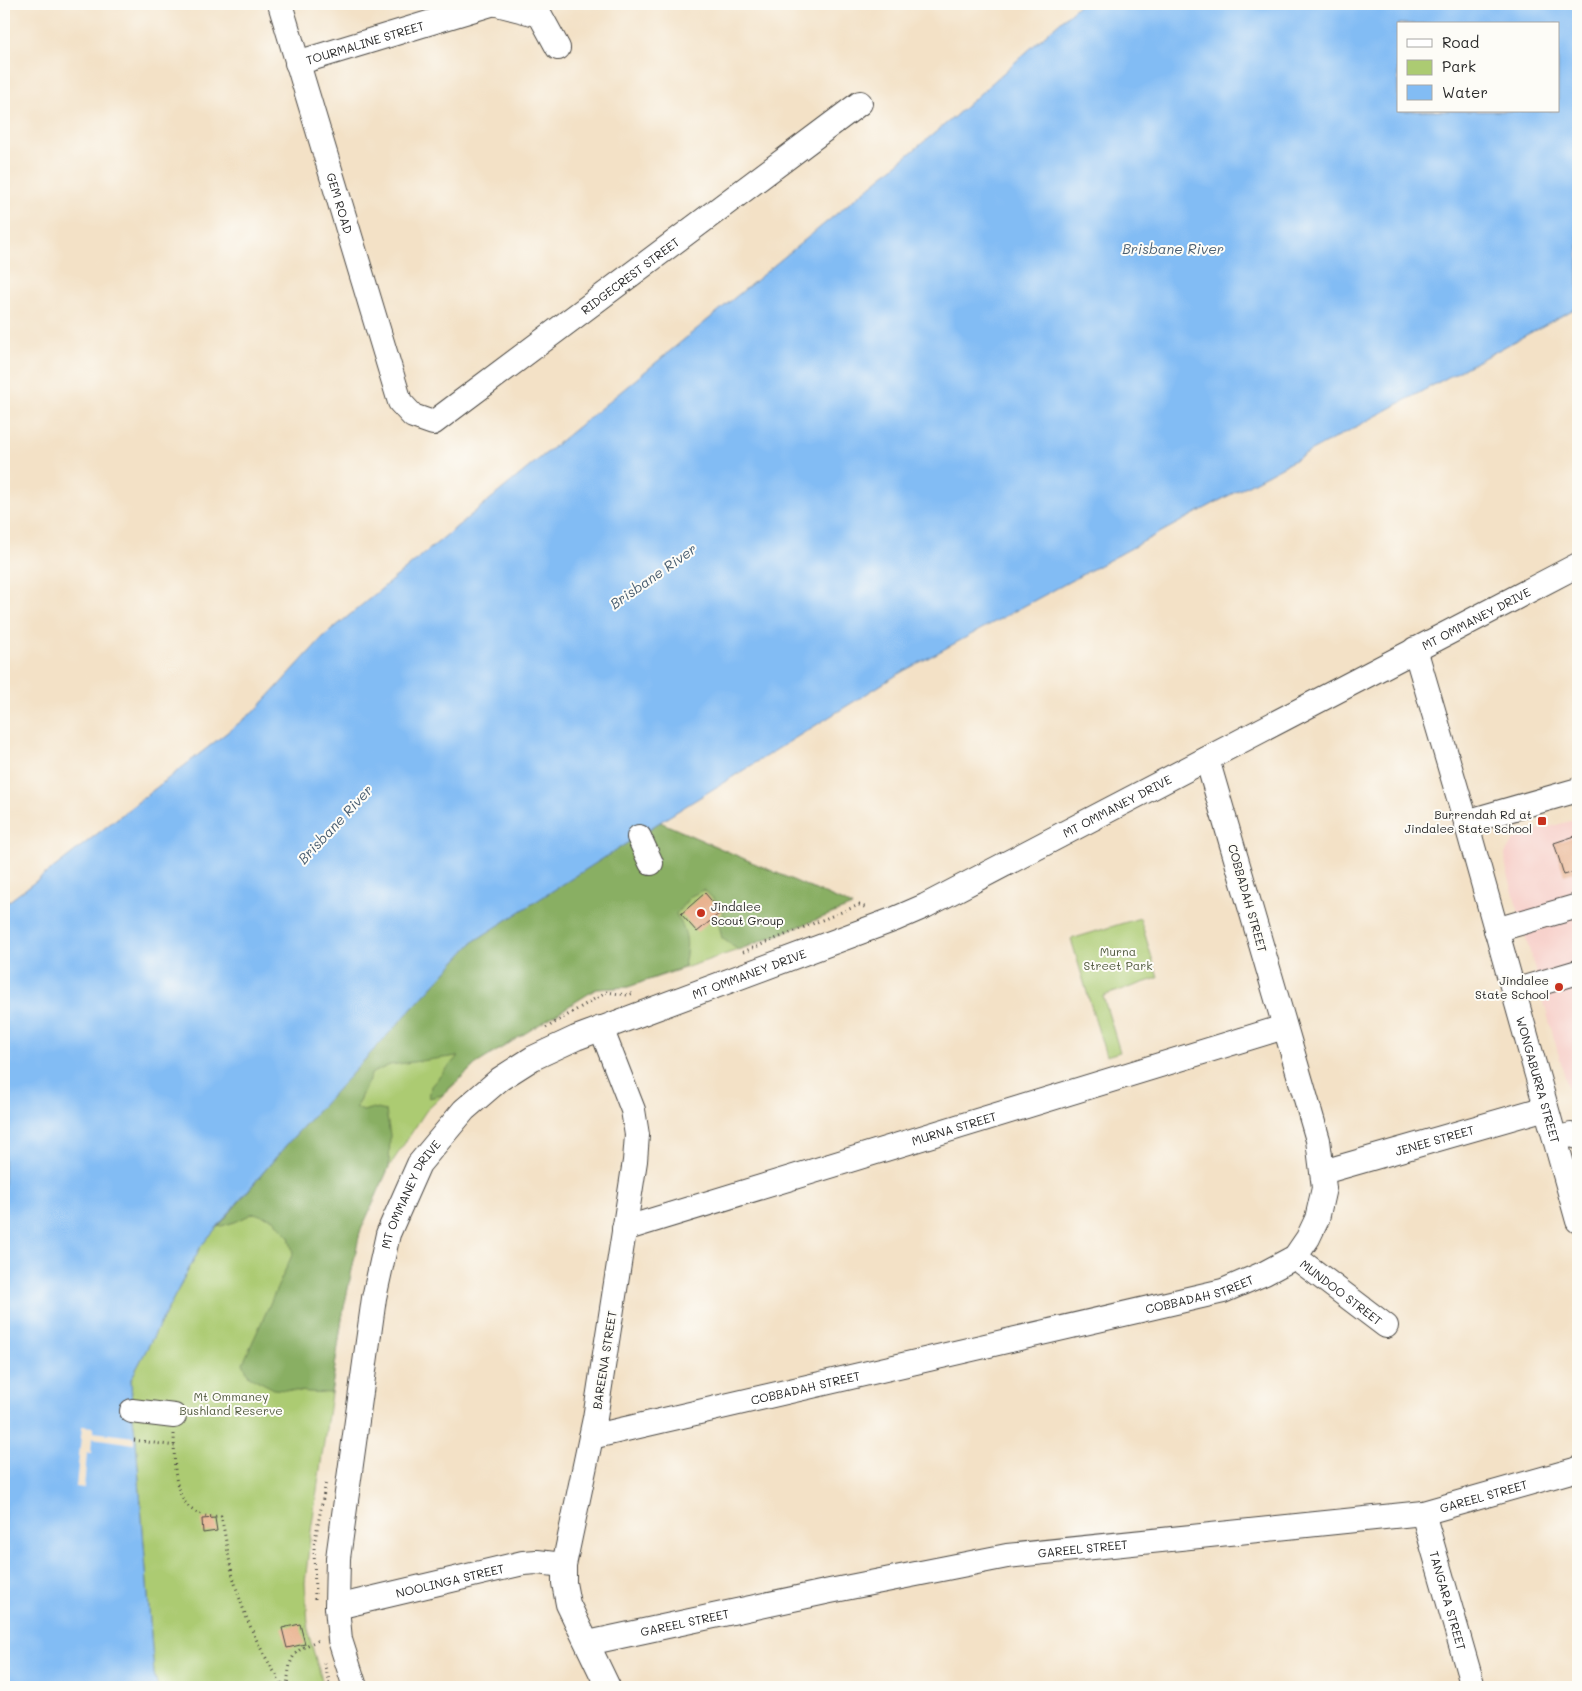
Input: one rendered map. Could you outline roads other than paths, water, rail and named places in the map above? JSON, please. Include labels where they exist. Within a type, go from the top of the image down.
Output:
[{"type":"street","name":"GEM ROAD","points":[[280,4],[400,402]]},
{"type":"street","name":"TOURMALINE STREET","points":[[297,63],[491,4]]},
{"type":"street","points":[[497,4],[540,15],[558,48]]},
{"type":"street","name":"RIDGECREST STREET","points":[[400,402],[414,416],[433,423],[860,103]]},
{"type":"street","name":"MT OMMANEY DRIVE","points":[[355,1687],[340,1640],[337,1607],[338,1558],[374,1298],[388,1234],[419,1164],[464,1110],[500,1079],[533,1058],[601,1028],[886,923],[925,906],[1578,565]]},
{"type":"street","name":"WONGABURRA STREET","points":[[1415,649],[1466,822],[1546,1108],[1567,1138],[1578,1221]]},
{"type":"street","name":"COBBADAH STREET","points":[[591,1437],[1224,1291],[1264,1274],[1295,1257],[1308,1238],[1317,1219],[1324,1188],[1318,1140],[1207,759]]},
{"type":"street","points":[[1466,822],[1578,790]]},
{"type":"street","points":[[639,837],[651,863]]},
{"type":"street","points":[[1496,930],[1578,906]]},
{"type":"street","points":[[1514,991],[1578,972]]},
{"type":"street","name":"MURNA STREET","points":[[624,1229],[1284,1026]]},
{"type":"street","name":"BAREENA STREET","points":[[601,1028],[634,1110],[637,1136],[632,1189],[591,1437],[564,1564],[564,1583],[568,1604],[608,1687]]},
{"type":"street","name":"JENEE STREET","points":[[1323,1172],[1546,1108]]},
{"type":"street","name":"MUNDOO STREET","points":[[1295,1257],[1386,1326]]},
{"type":"street","points":[[132,1411],[174,1416]]},
{"type":"street","name":"GAREEL STREET","points":[[588,1643],[820,1593],[1007,1556],[1423,1513],[1578,1469]]},
{"type":"street","name":"TANGARA STREET","points":[[1423,1513],[1473,1687]]},
{"type":"street","name":"NOOLINGA STREET","points":[[337,1607],[523,1563],[564,1564]]},
{"type":"water","name":"Brisbane River","points":[[1080,4],[1578,4],[1578,307],[900,673],[660,822],[474,941],[287,1144],[201,1246],[131,1379],[154,1674],[158,1687],[4,1687],[4,905],[257,709],[323,637],[954,117]]},
{"type":"place","name":"Burrendah Rd at Jindalee State School","points":[[1542,821]]},
{"type":"place","name":"Jindalee Scout Group","points":[[701,913]]},
{"type":"place","name":"Jindalee State School","points":[[1559,987]]},
{"type":"park label","name":"Murna Street Park","points":[[1118,958]]},
{"type":"park label","name":"Mt Ommaney Bushland Reserve","points":[[231,1403]]}]
